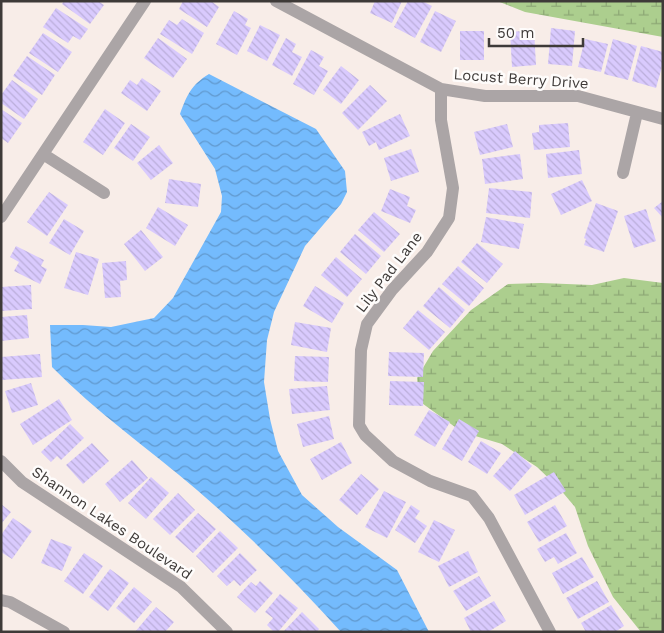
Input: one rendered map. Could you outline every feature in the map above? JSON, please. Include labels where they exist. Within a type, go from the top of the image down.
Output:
[{"type":"street","points":[[1,217],[145,1]]},
{"type":"street","name":"Locust Berry Drive","points":[[276,1],[441,89],[485,96],[578,96],[663,120]]},
{"type":"street","name":"Lily Pad Lane","points":[[441,89],[441,120],[453,188],[449,218],[427,252],[392,290],[367,324],[361,350],[359,425],[364,435],[393,461],[430,481],[472,496],[489,518],[550,632]]},
{"type":"street","points":[[623,173],[637,113]]},
{"type":"street","points":[[43,154],[104,193]]},
{"type":"street","name":"Shannon Lakes Boulevard","points":[[1,461],[22,482],[181,587],[227,632]]},
{"type":"street","points":[[1,600],[10,602],[64,632]]},
{"type":"green space","points":[[497,1],[663,1],[663,37],[525,12]]},
{"type":"green space","points":[[624,278],[663,283],[663,632],[641,632],[613,597],[588,546],[575,507],[537,467],[502,444],[462,432],[419,401],[417,378],[433,351],[471,310],[508,284],[592,285]]},
{"type":"water","points":[[209,74],[316,129],[345,171],[347,192],[341,204],[305,246],[274,312],[267,340],[264,382],[270,419],[278,451],[302,495],[338,527],[397,570],[429,632],[341,632],[235,524],[197,490],[86,399],[52,367],[50,325],[111,327],[154,318],[173,298],[221,212],[222,196],[215,169],[180,114],[190,91]]},
{"type":"building","points":[[64,1],[98,1],[104,5],[90,24],[62,4]]},
{"type":"building","points":[[183,1],[211,1],[219,7],[207,27],[179,9]]},
{"type":"building","points":[[375,1],[402,1],[392,23],[370,13]]},
{"type":"building","points":[[408,1],[422,1],[432,6],[415,38],[394,27]]},
{"type":"building","points":[[56,8],[88,29],[80,40],[73,36],[68,43],[43,27]]},
{"type":"building","points":[[234,11],[248,19],[245,25],[251,28],[237,55],[216,44]]},
{"type":"building","points":[[435,11],[456,21],[441,52],[420,42]]},
{"type":"building","points":[[182,19],[204,33],[192,54],[160,34],[169,20],[177,25]]},
{"type":"building","points":[[260,25],[280,35],[267,61],[247,51]]},
{"type":"building","points":[[551,28],[575,31],[572,66],[548,64]]},
{"type":"building","points":[[534,30],[536,65],[512,67],[510,32]]},
{"type":"building","points":[[460,31],[484,31],[484,60],[460,60]]},
{"type":"building","points":[[43,33],[72,52],[58,72],[29,53]]},
{"type":"building","points":[[158,38],[187,59],[173,78],[144,58]]},
{"type":"building","points":[[286,38],[296,44],[292,52],[302,57],[292,76],[272,65]]},
{"type":"building","points":[[585,39],[608,44],[601,72],[578,67]]},
{"type":"building","points":[[613,39],[637,46],[628,80],[604,74]]},
{"type":"building","points":[[641,46],[663,52],[663,63],[656,88],[632,81]]},
{"type":"building","points":[[311,50],[324,57],[319,66],[328,71],[314,95],[293,84]]},
{"type":"building","points":[[27,56],[55,75],[42,95],[13,76]]},
{"type":"building","points":[[341,66],[359,80],[341,104],[323,90]]},
{"type":"building","points":[[142,78],[161,91],[147,111],[121,93],[130,80],[137,85]]},
{"type":"building","points":[[12,80],[38,99],[24,119],[1,103],[1,95]]},
{"type":"building","points":[[370,85],[387,101],[358,130],[342,113]]},
{"type":"building","points":[[1,109],[22,123],[8,143],[1,138]]},
{"type":"building","points":[[105,109],[125,123],[103,155],[83,142]]},
{"type":"building","points":[[400,114],[410,136],[379,150],[376,142],[369,146],[362,132]]},
{"type":"building","points":[[568,123],[570,147],[534,150],[532,133],[539,132],[539,125]]},
{"type":"building","points":[[131,124],[150,137],[133,161],[114,148]]},
{"type":"building","points":[[507,124],[513,147],[480,155],[474,132]]},
{"type":"building","points":[[159,145],[173,163],[151,180],[137,163]]},
{"type":"building","points":[[411,149],[419,172],[391,181],[384,158]]},
{"type":"building","points":[[579,150],[582,174],[548,178],[546,154]]},
{"type":"building","points":[[520,154],[523,179],[485,184],[482,159]]},
{"type":"building","points":[[169,179],[201,184],[198,207],[165,203]]},
{"type":"building","points":[[582,180],[592,201],[561,215],[551,194]]},
{"type":"building","points":[[489,188],[532,192],[530,218],[486,213]]},
{"type":"building","points":[[390,189],[410,197],[407,206],[416,210],[410,223],[381,211]]},
{"type":"building","points":[[49,192],[68,205],[47,236],[27,222]]},
{"type":"building","points":[[663,201],[663,218],[654,208]]},
{"type":"building","points":[[596,203],[618,211],[604,252],[584,245],[586,239],[584,238]]},
{"type":"building","points":[[158,207],[188,225],[175,246],[146,228]]},
{"type":"building","points":[[646,209],[656,241],[634,248],[624,216]]},
{"type":"building","points":[[374,212],[400,234],[384,252],[358,230]]},
{"type":"building","points":[[486,217],[524,224],[519,249],[481,242]]},
{"type":"building","points":[[64,219],[84,231],[70,255],[49,243]]},
{"type":"building","points":[[141,230],[163,257],[145,271],[124,244]]},
{"type":"building","points":[[355,234],[381,256],[366,274],[340,252]]},
{"type":"building","points":[[477,243],[503,264],[487,283],[461,262]]},
{"type":"building","points":[[16,246],[44,260],[41,266],[47,269],[40,284],[14,271],[19,262],[10,257]]},
{"type":"building","points":[[76,252],[99,259],[88,295],[64,288]]},
{"type":"building","points":[[336,257],[362,279],[347,297],[321,275]]},
{"type":"building","points":[[126,261],[127,280],[120,281],[121,297],[105,298],[102,263]]},
{"type":"building","points":[[458,266],[484,288],[469,306],[442,284]]},
{"type":"building","points":[[31,285],[32,309],[1,311],[1,287]]},
{"type":"building","points":[[315,286],[344,303],[332,323],[303,306]]},
{"type":"building","points":[[439,287],[465,310],[450,328],[423,306]]},
{"type":"building","points":[[418,310],[445,332],[429,350],[403,328]]},
{"type":"building","points":[[27,315],[29,338],[1,341],[1,317]]},
{"type":"building","points":[[295,322],[331,328],[327,352],[291,345]]},
{"type":"building","points":[[389,352],[424,353],[423,377],[388,376]]},
{"type":"building","points":[[40,354],[42,377],[2,380],[1,357]]},
{"type":"building","points":[[295,356],[329,357],[328,382],[294,381]]},
{"type":"building","points":[[390,381],[424,382],[423,406],[389,405]]},
{"type":"building","points":[[31,383],[38,405],[12,413],[5,391]]},
{"type":"building","points":[[327,386],[330,410],[292,414],[289,389]]},
{"type":"building","points":[[59,399],[72,420],[33,445],[20,424]]},
{"type":"building","points":[[429,410],[450,422],[435,447],[414,435]]},
{"type":"building","points":[[329,416],[334,439],[303,447],[297,424]]},
{"type":"building","points":[[459,419],[479,431],[462,461],[442,449]]},
{"type":"building","points":[[70,424],[84,438],[61,460],[57,456],[51,462],[41,452]]},
{"type":"building","points":[[481,441],[501,453],[487,474],[468,462]]},
{"type":"building","points":[[341,442],[352,463],[322,480],[310,459]]},
{"type":"building","points":[[92,443],[109,461],[83,484],[66,465]]},
{"type":"building","points":[[515,451],[532,466],[510,491],[493,476]]},
{"type":"building","points":[[132,460],[148,478],[120,502],[105,484]]},
{"type":"building","points":[[554,472],[566,491],[525,515],[514,495]]},
{"type":"building","points":[[361,474],[379,489],[357,515],[339,500]]},
{"type":"building","points":[[151,477],[169,493],[146,519],[128,503]]},
{"type":"building","points":[[384,491],[406,502],[387,538],[365,527]]},
{"type":"building","points":[[178,493],[195,510],[170,535],[153,519]]},
{"type":"building","points":[[1,504],[11,512],[1,524]]},
{"type":"building","points":[[411,505],[420,511],[415,518],[427,526],[415,543],[395,530]]},
{"type":"building","points":[[555,505],[567,526],[539,542],[527,522]]},
{"type":"building","points":[[198,513],[216,529],[193,553],[175,537]]},
{"type":"building","points":[[13,518],[32,531],[12,559],[1,552],[1,535]]},
{"type":"building","points":[[434,520],[455,530],[439,562],[418,552]]},
{"type":"building","points":[[220,531],[238,548],[213,573],[196,556]]},
{"type":"building","points":[[566,533],[577,553],[558,564],[554,557],[545,562],[537,549]]},
{"type":"building","points":[[51,539],[72,547],[62,571],[41,563]]},
{"type":"building","points":[[468,551],[478,572],[449,587],[438,566]]},
{"type":"building","points":[[84,553],[103,566],[83,594],[64,581]]},
{"type":"building","points":[[240,553],[257,570],[240,586],[234,580],[227,586],[217,576]]},
{"type":"building","points":[[582,557],[594,577],[563,594],[552,573]]},
{"type":"building","points":[[110,569],[129,583],[108,611],[89,597]]},
{"type":"building","points":[[479,576],[491,596],[466,611],[453,591]]},
{"type":"building","points":[[260,581],[273,593],[255,613],[237,597],[251,582],[256,586]]},
{"type":"building","points":[[597,581],[609,602],[578,619],[566,598]]},
{"type":"building","points":[[134,587],[152,602],[134,623],[116,608]]},
{"type":"building","points":[[280,594],[298,608],[278,632],[274,632],[267,625],[273,618],[265,612]]},
{"type":"building","points":[[494,601],[506,621],[488,632],[471,632],[464,618]]},
{"type":"building","points":[[611,605],[624,626],[615,632],[586,632],[581,623]]},
{"type":"building","points":[[156,607],[174,622],[165,632],[135,632]]},
{"type":"building","points":[[302,612],[319,629],[317,632],[283,632]]}]
